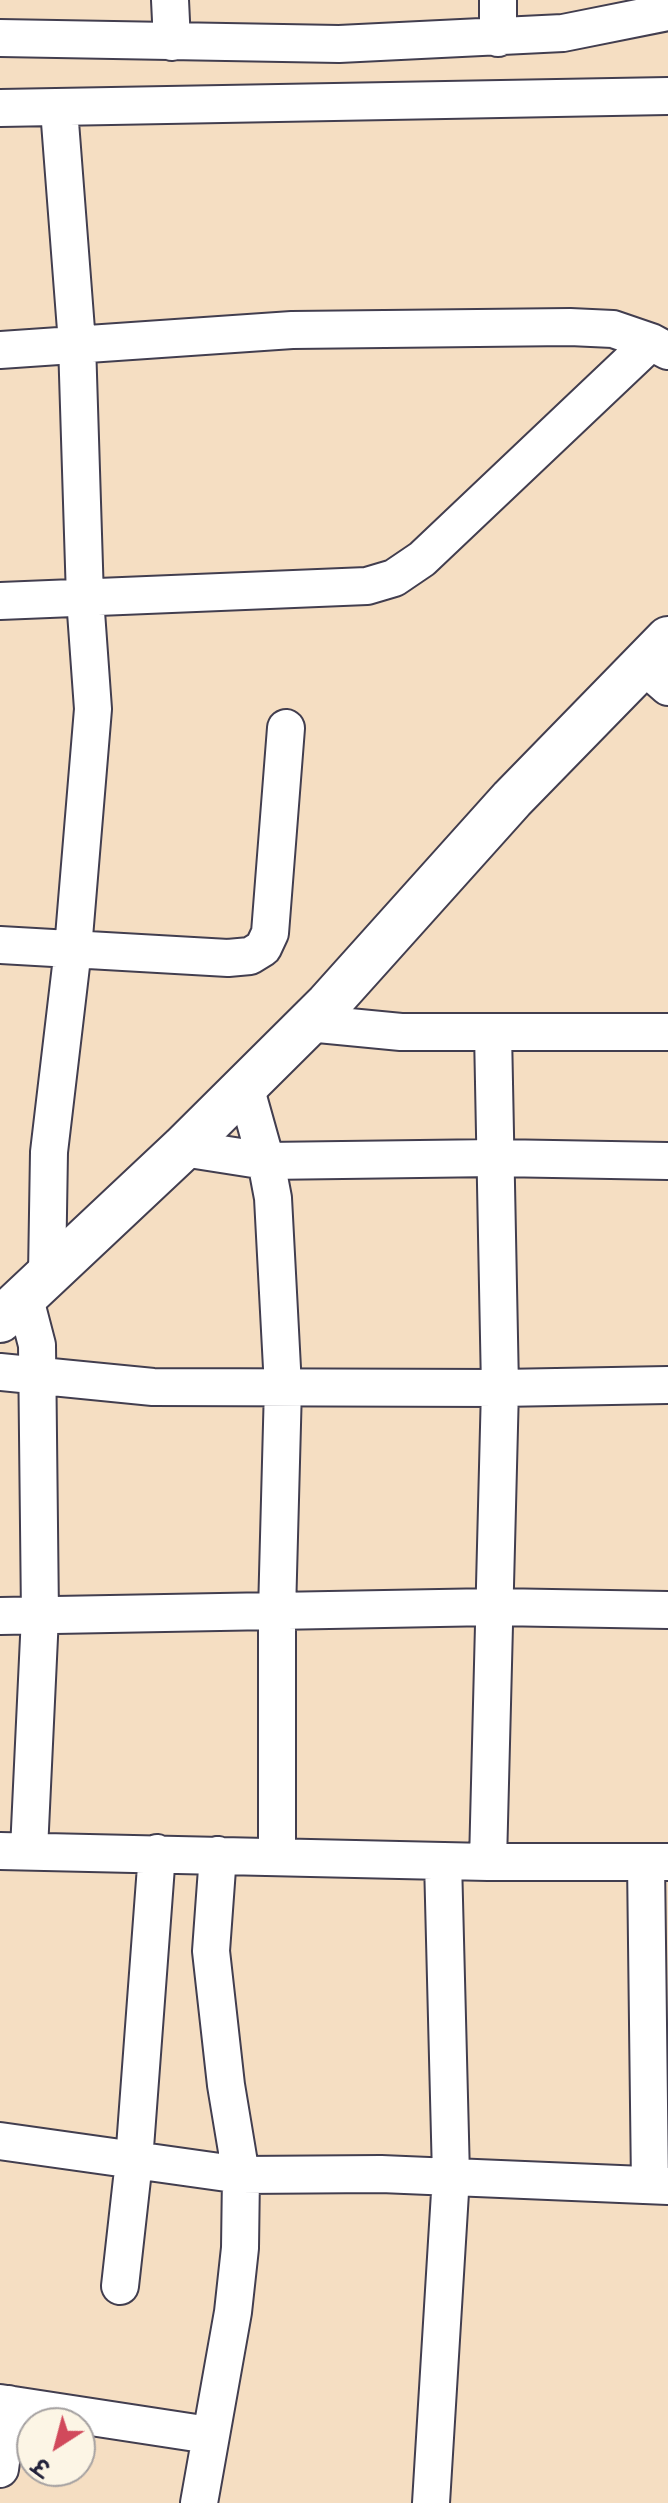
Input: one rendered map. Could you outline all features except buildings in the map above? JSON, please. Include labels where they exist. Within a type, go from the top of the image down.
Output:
[{"type":"street","points":[[170,0],[172,42]]},
{"type":"street","points":[[498,0],[498,38]]},
{"type":"street","points":[[0,38],[339,44],[498,38],[563,33],[668,12]]},
{"type":"street","points":[[0,108],[668,96]]},
{"type":"street","points":[[0,2141],[241,2175],[451,2176],[659,2186],[657,1862],[488,1862],[15,1850],[40,1616],[37,1375],[34,1329],[24,1296],[49,1152],[73,949],[93,709],[85,598],[77,343],[59,109]]},
{"type":"street","points":[[0,350],[292,330],[570,327],[613,329],[659,346],[422,559],[394,578],[367,586],[0,601]]},
{"type":"street","points":[[24,1296],[183,1148],[308,1023],[512,799],[660,664]]},
{"type":"street","points":[[0,945],[228,958],[250,956],[263,948],[270,933],[286,728]]},
{"type":"street","points":[[308,1023],[401,1032],[668,1032]]},
{"type":"street","points":[[488,1862],[500,1388],[493,1032]]},
{"type":"street","points":[[245,1086],[273,1198],[283,1387],[277,1612],[277,1856]]},
{"type":"street","points":[[183,1148],[266,1161],[496,1158],[668,1161]]},
{"type":"street","points":[[0,1372],[153,1387],[668,1385]]},
{"type":"street","points":[[0,1616],[494,1607],[668,1610]]},
{"type":"street","points":[[120,2286],[134,2161],[157,1853]]},
{"type":"street","points":[[199,2503],[233,2312],[240,2248],[241,2175],[211,1951],[218,1855]]},
{"type":"street","points":[[431,2503],[451,2176],[443,1861]]},
{"type":"street","points":[[0,2469],[5,2404],[209,2435]]}]
